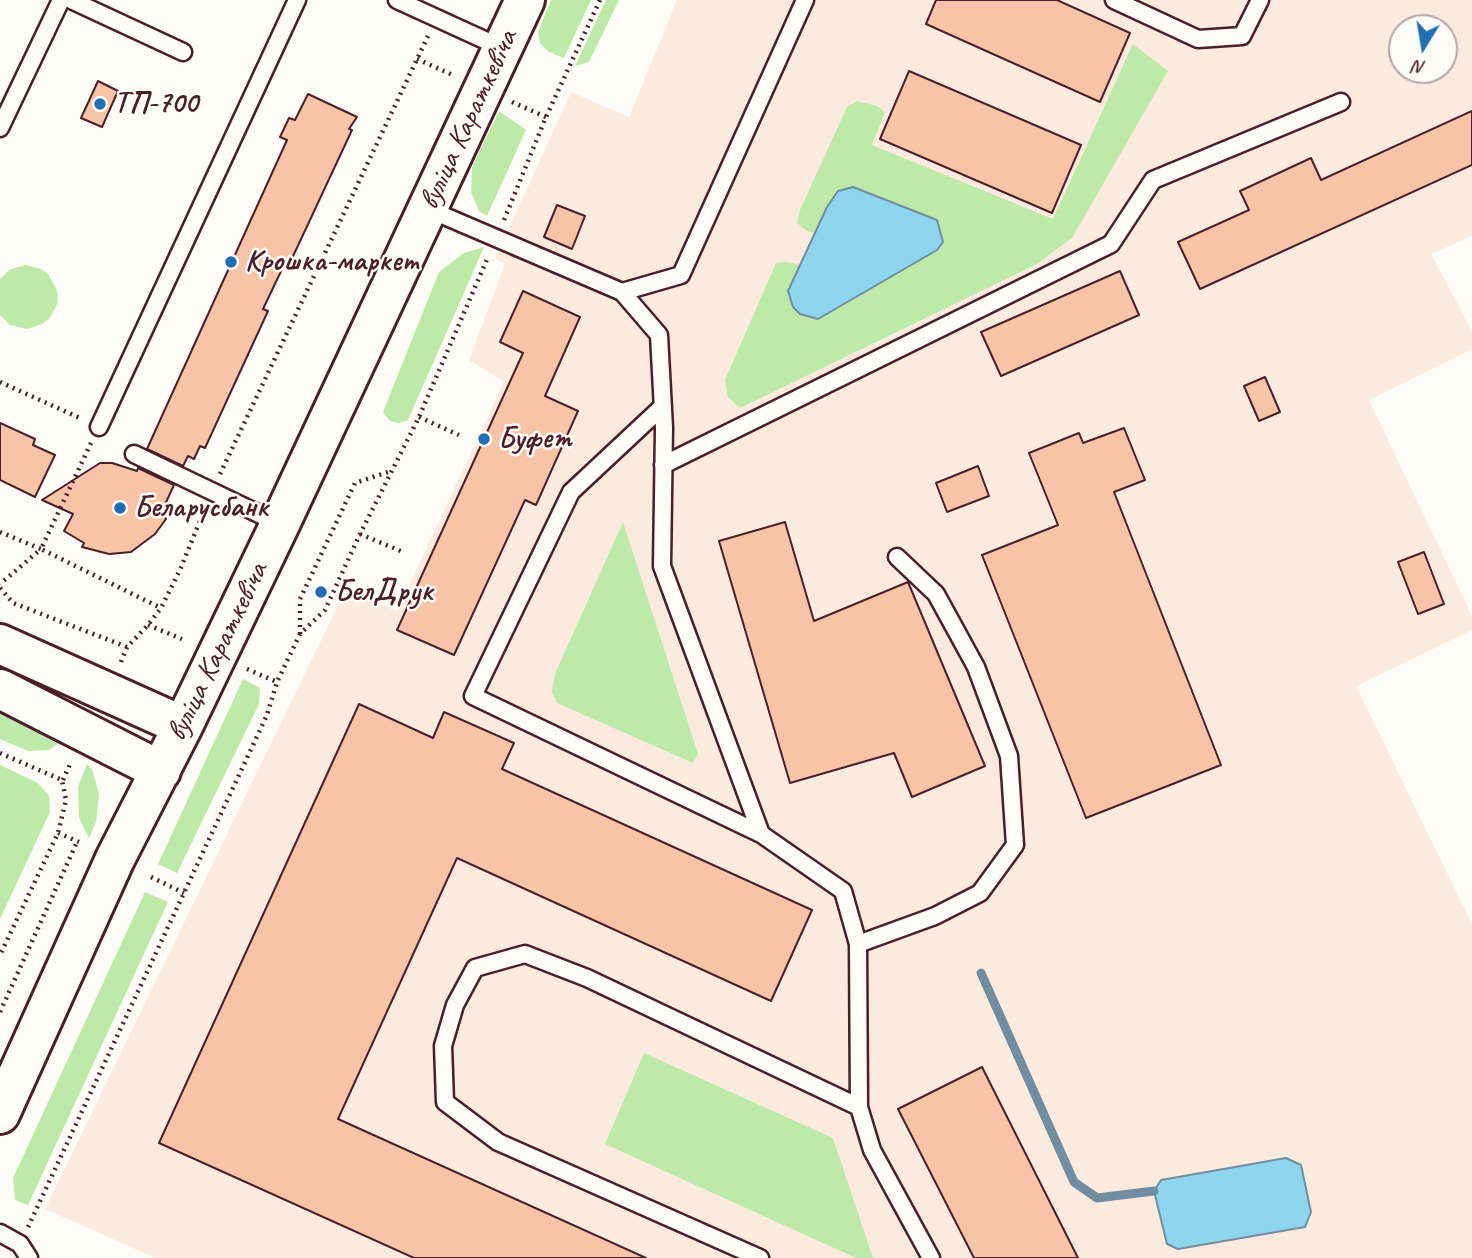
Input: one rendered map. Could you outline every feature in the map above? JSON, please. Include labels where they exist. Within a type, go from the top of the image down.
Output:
[{"type":"street","name":"вуліца Караткевіча","points":[[0,1114],[115,859],[161,771],[280,524],[525,0]]},
{"type":"street","points":[[0,644],[183,726]]},
{"type":"street","points":[[0,689],[161,771]]},
{"type":"lane","points":[[0,128],[61,0]]},
{"type":"lane","points":[[71,0],[183,52]]},
{"type":"lane","points":[[99,426],[296,0]]},
{"type":"lane","points":[[397,0],[502,48]]},
{"type":"lane","points":[[622,292],[681,275],[805,0]]},
{"type":"lane","points":[[1114,0],[1198,39],[1242,36],[1260,0]]},
{"type":"lane","points":[[663,465],[1111,244],[1153,180],[1341,102]]},
{"type":"lane","points":[[428,209],[622,292],[659,335],[663,406],[662,566],[761,834]]},
{"type":"lane","points":[[663,406],[571,492],[473,696],[761,834],[843,891],[858,944],[859,1107],[872,1150],[931,1258]]},
{"type":"lane","points":[[134,454],[280,524]]},
{"type":"lane","points":[[858,944],[934,916],[980,893],[1015,845],[1009,756],[976,667],[936,594],[897,557]]},
{"type":"lane","points":[[760,1258],[498,1142],[446,1102],[443,1046],[455,1005],[475,968],[525,954],[587,978],[859,1107]]},
{"type":"lane","points":[[0,1233],[25,1251]]},
{"type":"path","points":[[25,1251],[184,893],[267,715],[277,682],[300,634],[325,610],[419,417],[546,117],[600,0]]},
{"type":"path","points":[[117,671],[127,647],[161,608],[180,570],[212,491],[436,18]]},
{"type":"path","points":[[417,59],[463,79]]},
{"type":"path","points":[[505,99],[546,117]]},
{"type":"path","points":[[0,382],[99,426],[41,550],[0,586],[13,603],[127,647]]},
{"type":"path","points":[[419,417],[459,435]]},
{"type":"path","points":[[300,634],[300,599],[355,483],[392,471]]},
{"type":"path","points":[[0,532],[161,608]]},
{"type":"path","points":[[360,534],[403,552]]},
{"type":"path","points":[[148,625],[181,639]]},
{"type":"path","points":[[247,669],[277,682]]},
{"type":"path","points":[[0,752],[62,780],[66,800],[58,832],[0,956]]},
{"type":"path","points":[[58,832],[86,846]]},
{"type":"path","points":[[0,1012],[77,842]]},
{"type":"path","points":[[151,877],[184,893]]},
{"type":"shaded area","points":[[677,0],[1472,0],[1472,236],[1431,254],[1472,331],[1472,349],[1369,400],[1472,616],[1472,630],[1356,686],[1472,924],[1472,1258],[156,1258],[45,1209],[345,591],[397,611],[504,382],[469,360],[505,264],[495,259],[571,92],[629,117]]},
{"type":"green space","points":[[551,0],[591,0],[564,58],[549,52],[540,43],[538,32]]},
{"type":"green space","points":[[606,0],[619,0],[589,62],[575,66]]},
{"type":"green space","points":[[1133,44],[1168,71],[1072,238],[1037,264],[740,408],[728,397],[725,380],[776,263],[800,265],[788,291],[818,319],[937,250],[943,243],[827,207],[815,233],[807,231],[797,223],[800,210],[847,107],[857,101],[877,106],[885,112],[872,145],[1053,219]]},
{"type":"green space","points":[[499,111],[526,130],[487,216],[479,211],[471,192],[472,167]]},
{"type":"green space","points":[[484,247],[408,420],[399,423],[390,421],[383,412],[439,272],[464,253]]},
{"type":"green space","points":[[25,265],[41,269],[48,274],[58,296],[57,305],[49,319],[27,329],[10,325],[0,315],[0,279],[9,270]]},
{"type":"green space","points":[[623,522],[698,754],[693,763],[557,703],[552,692],[555,674]]},
{"type":"green space","points":[[243,679],[260,688],[259,704],[177,873],[158,864]]},
{"type":"green space","points":[[0,714],[60,742],[49,750],[28,751],[0,739]]},
{"type":"green space","points":[[87,764],[92,769],[99,794],[96,822],[89,838],[79,818],[78,787]]},
{"type":"green space","points":[[0,765],[38,783],[49,796],[50,812],[0,919]]},
{"type":"green space","points":[[145,892],[168,902],[28,1205],[15,1200],[13,1178]]},
{"type":"green space","points":[[644,1053],[833,1138],[873,1258],[856,1258],[605,1144]]},
{"type":"water","points":[[853,187],[937,220],[943,242],[937,250],[818,319],[800,314],[793,307],[788,291],[827,207],[838,191]]},
{"type":"water","points":[[1286,1158],[1301,1165],[1311,1212],[1305,1227],[1178,1249],[1167,1244],[1154,1191],[1161,1180]]},
{"type":"building","points":[[936,0],[1057,0],[1130,33],[1100,102],[926,24]]},
{"type":"building","points":[[909,71],[1081,145],[1052,213],[880,139]]},
{"type":"building","name":"ТП-700","points":[[98,81],[118,91],[102,127],[81,118]]},
{"type":"building","points":[[308,94],[357,117],[349,129],[352,130],[288,267],[284,265],[263,309],[268,311],[205,448],[200,446],[194,459],[188,456],[183,466],[147,449],[287,140],[280,137],[289,118],[295,120]]},
{"type":"building","points":[[1472,111],[1472,165],[1200,289],[1178,242],[1249,210],[1240,191],[1311,158],[1321,180]]},
{"type":"building","points":[[557,205],[585,216],[572,249],[544,237]]},
{"type":"building","points":[[1120,271],[1139,315],[1001,376],[981,332]]},
{"type":"building","points":[[523,291],[580,317],[545,396],[578,411],[536,505],[525,500],[454,655],[397,630],[523,353],[500,342]]},
{"type":"building","points":[[1265,377],[1280,412],[1259,421],[1244,386]]},
{"type":"building","points":[[0,423],[35,439],[33,445],[55,455],[35,497],[0,480]]},
{"type":"building","points":[[1124,428],[1145,480],[1114,492],[1221,765],[1086,818],[982,555],[1058,525],[1029,453],[1079,433],[1083,443]]},
{"type":"building","name":"Беларусбанк","points":[[100,463],[112,463],[137,471],[138,468],[174,485],[161,513],[166,519],[155,534],[131,552],[109,554],[82,547],[84,543],[64,531],[73,514],[42,500]]},
{"type":"building","points":[[978,466],[989,496],[947,512],[936,483]]},
{"type":"building","points":[[785,522],[814,621],[908,582],[985,766],[912,797],[894,753],[790,783],[719,541]]},
{"type":"building","points":[[1424,552],[1444,604],[1418,614],[1398,562]]},
{"type":"building","points":[[359,704],[433,738],[444,712],[514,743],[502,769],[812,910],[771,1001],[457,858],[338,1119],[646,1258],[414,1258],[159,1143]]},
{"type":"building","points":[[982,1067],[1078,1258],[974,1258],[898,1109]]},
{"type":"waterway","points":[[981,973],[1074,1182],[1097,1198],[1154,1191]]},
{"type":"place","name":"ТП-700","points":[[100,104]]},
{"type":"place","name":"Крошка-маркет","points":[[231,262]]},
{"type":"place","name":"Буфет","points":[[484,439]]},
{"type":"place","name":"Беларусбанк","points":[[120,508]]},
{"type":"place","name":"БелДрук","points":[[321,592]]}]
